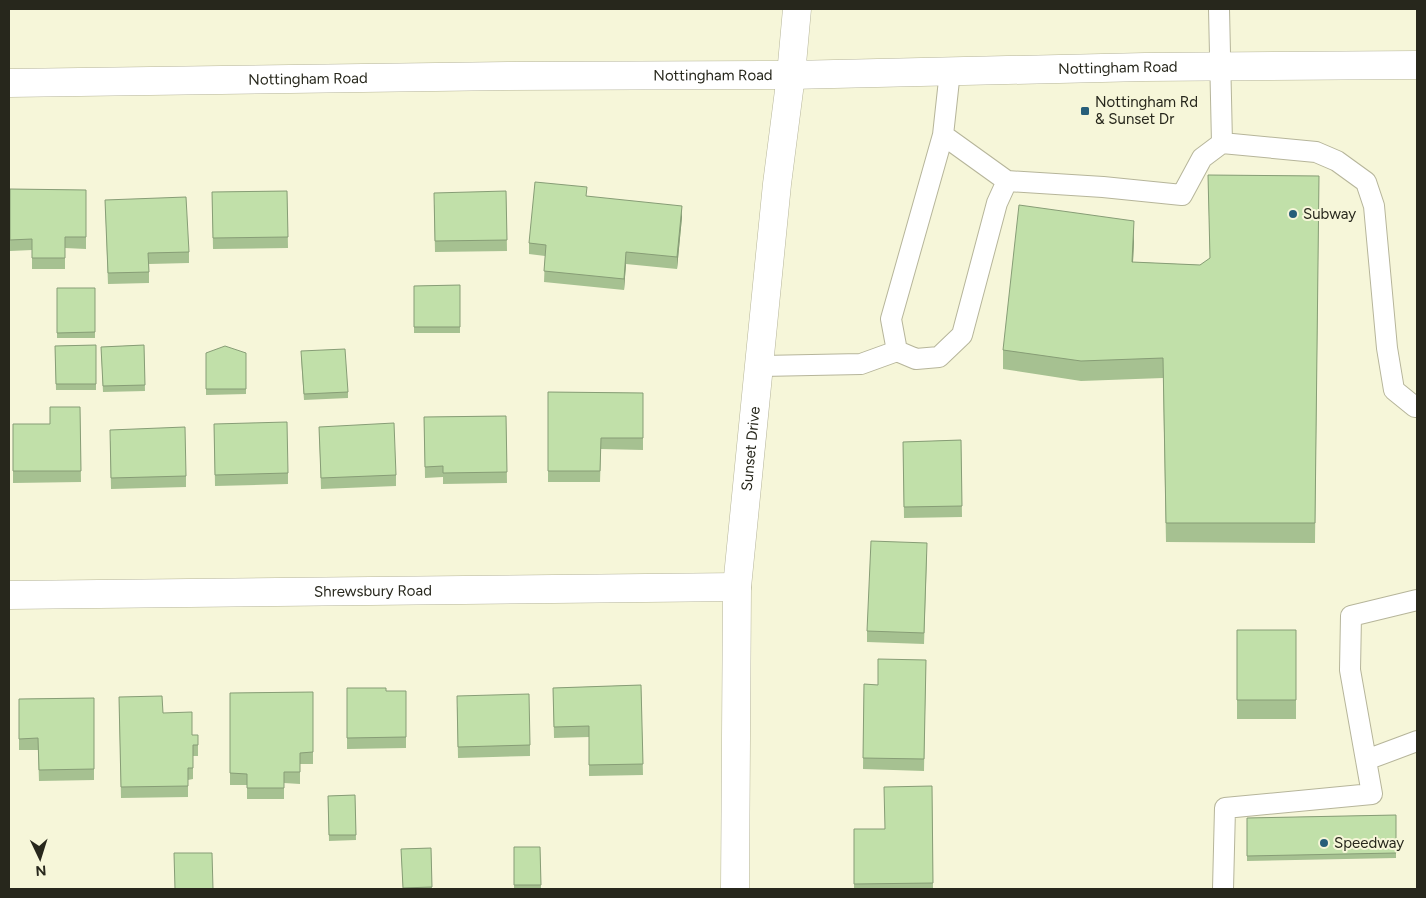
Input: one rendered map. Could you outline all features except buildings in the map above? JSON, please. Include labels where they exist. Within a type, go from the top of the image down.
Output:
[{"type":"street","name":"Sunset Drive","points":[[735,889],[737,587],[777,184],[791,75],[797,9]]},
{"type":"street","name":"Nottingham Road","points":[[9,83],[508,76],[791,75],[1221,66],[1417,65]]},
{"type":"street","name":"Shrewsbury Road","points":[[9,595],[737,587]]},
{"type":"lane","points":[[1219,9],[1222,143]]},
{"type":"lane","points":[[896,351],[891,319],[943,135],[950,71]]},
{"type":"lane","points":[[943,135],[1007,181],[1103,187],[1182,195],[1202,158],[1222,143],[1316,152],[1337,161],[1366,182],[1374,206],[1387,348],[1394,390],[1417,407]]},
{"type":"lane","points":[[759,366],[861,364],[896,351],[916,359],[938,357],[962,335],[997,203],[1007,181]]},
{"type":"lane","points":[[1223,889],[1225,808],[1372,794],[1350,670],[1351,616],[1417,600]]},
{"type":"lane","points":[[1366,760],[1417,741]]},
{"type":"place","name":"Nottingham Rd & Sunset Dr","points":[[1085,111]]},
{"type":"place","name":"Subway","points":[[1293,214]]},
{"type":"place","name":"Speedway","points":[[1324,843]]}]
